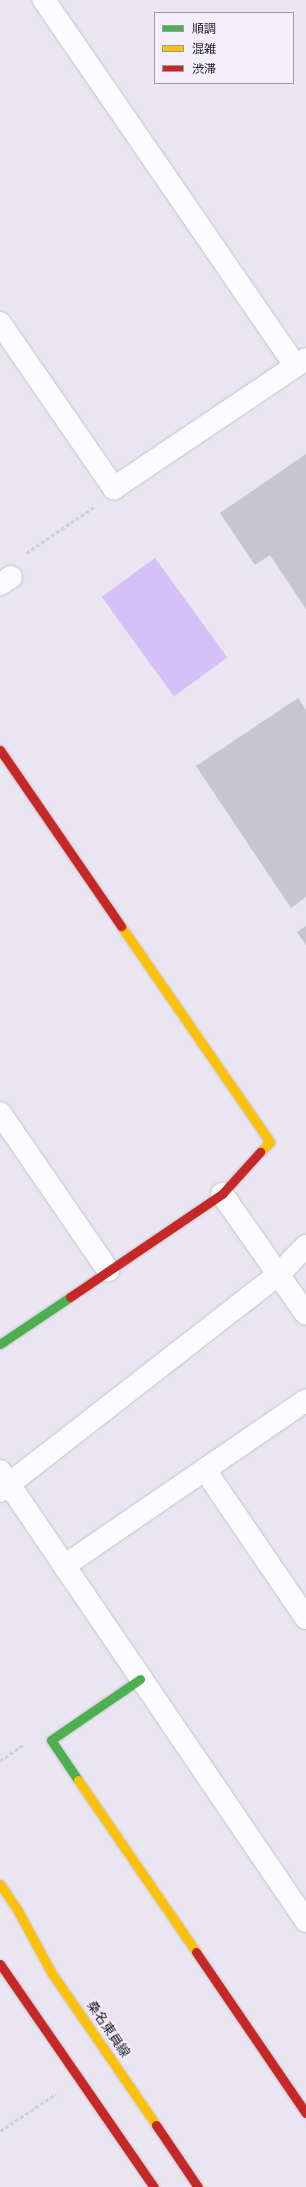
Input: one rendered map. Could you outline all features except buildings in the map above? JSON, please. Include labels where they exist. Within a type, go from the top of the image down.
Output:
[{"type":"street","points":[[0,323],[114,488],[301,363],[44,0]]},
{"type":"street","points":[[0,750],[270,1142],[222,1194],[0,1344]]},
{"type":"street","points":[[0,1113],[108,1270]]},
{"type":"street","points":[[222,1194],[306,1314]]},
{"type":"street","points":[[306,1246],[279,1274],[3,1482],[64,1566],[306,1921]]},
{"type":"street","points":[[64,1566],[306,1400]]},
{"type":"street","points":[[205,1470],[306,1618]]},
{"type":"street","points":[[140,1679],[51,1740],[306,2113]]},
{"type":"street","name":"桑名東員線","points":[[0,1884],[18,1911],[51,1972],[198,2187]]},
{"type":"street","points":[[0,1964],[154,2187]]},
{"type":"path","points":[[20,557],[106,499],[114,488]]},
{"type":"path","points":[[0,2131],[58,2093]]},
{"type":"shaded area","points":[[155,558],[227,658],[174,696],[102,597]]},
{"type":"traffic: fast","points":[[0,1344],[70,1297]]},
{"type":"traffic: fast","points":[[78,1780],[51,1740],[140,1679]]},
{"type":"traffic: slow","points":[[121,926],[270,1142],[260,1152]]},
{"type":"traffic: slow","points":[[78,1780],[196,1952]]},
{"type":"traffic: slow","points":[[0,1884],[18,1911],[51,1972],[156,2125]]},
{"type":"traffic: jam","points":[[0,750],[121,926]]},
{"type":"traffic: jam","points":[[70,1297],[222,1194],[260,1152]]},
{"type":"traffic: jam","points":[[196,1952],[306,2113]]},
{"type":"traffic: jam","points":[[0,1964],[154,2187]]},
{"type":"traffic: jam","points":[[156,2125],[198,2187]]}]
